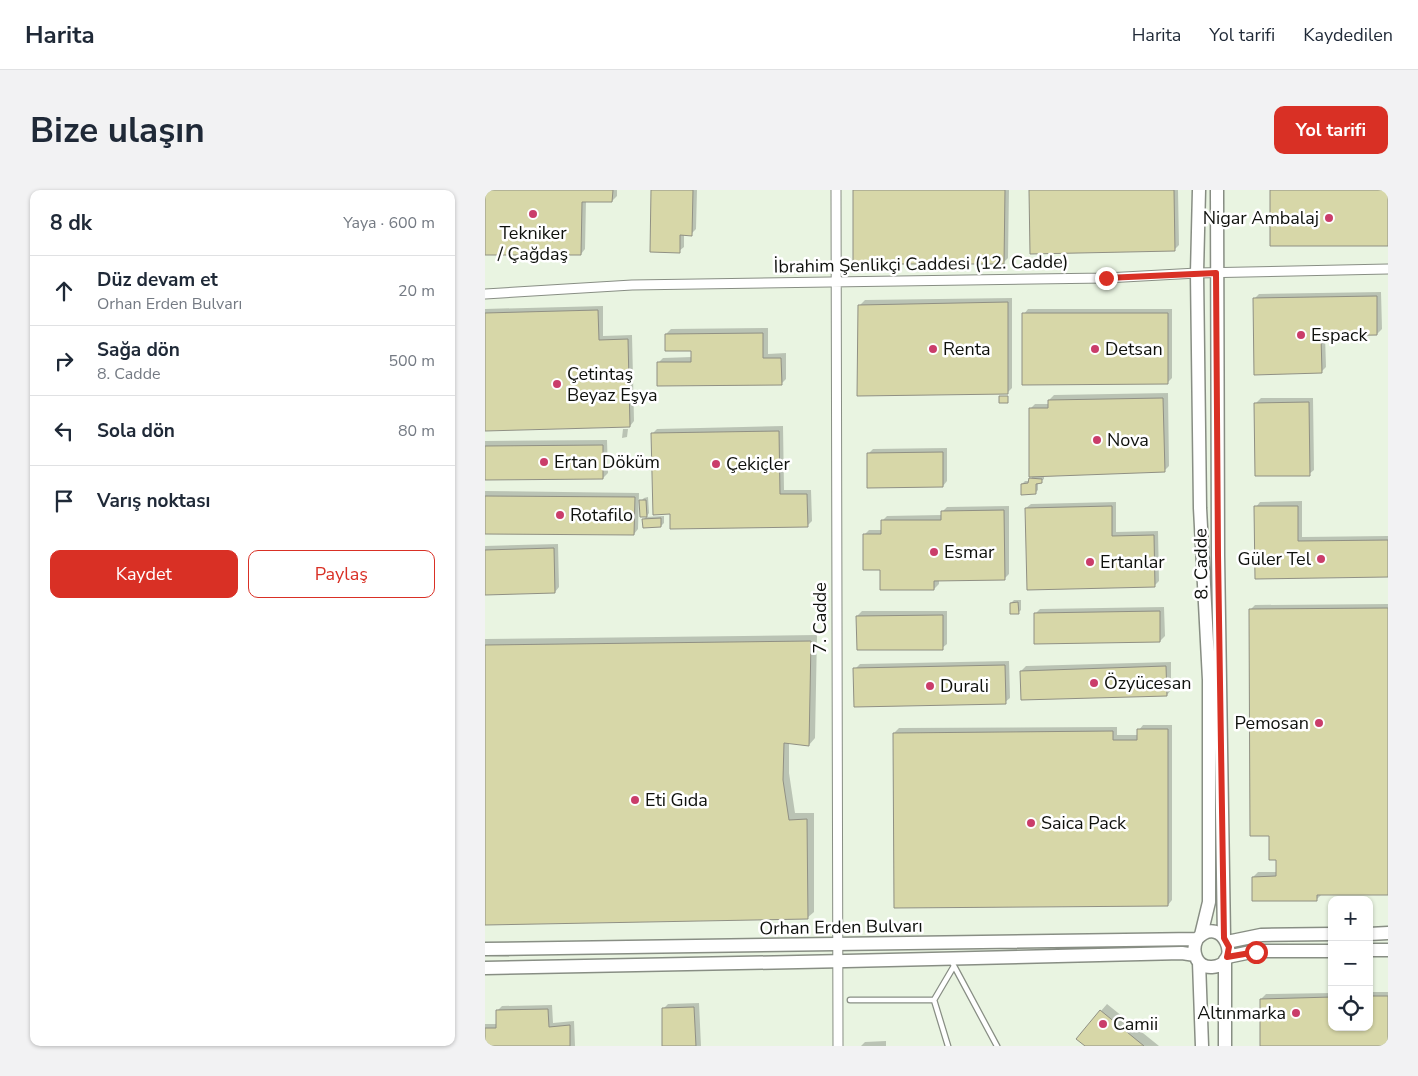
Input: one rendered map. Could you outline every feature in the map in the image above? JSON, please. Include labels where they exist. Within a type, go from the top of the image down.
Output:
[{"type":"street","name":"7. Cadde","points":[[836,190],[838,1046]]},
{"type":"street","name":"8. Cadde","points":[[1199,190],[1197,273],[1200,508],[1209,680],[1209,902],[1199,937]]},
{"type":"street","name":"8. Cadde","points":[[1217,190],[1218,555],[1226,940]]},
{"type":"street","name":"İbrahim Şenlikçi Caddesi (12. Cadde)","points":[[485,294],[632,284],[1106,278],[1197,273],[1388,269]]},
{"type":"street","name":"Orhan Erden Bulvarı","points":[[485,949],[1199,937],[1210,932],[1215,932],[1226,940],[1261,934],[1328,934]]},
{"type":"street","points":[[1373,934],[1388,933]]},
{"type":"street","points":[[1199,937],[1194,950],[1197,958],[1201,1046]]},
{"type":"street","points":[[1225,1046],[1226,959],[1229,947],[1226,940]]},
{"type":"street","points":[[1373,950],[1388,950]]},
{"type":"street","name":"Orhan Erden Bulvarı","points":[[485,968],[837,960],[952,962],[1182,953],[1197,958],[1209,967],[1215,966],[1226,959],[1256,952],[1328,951]]},
{"type":"lane","points":[[948,1046],[935,1000],[952,962]]},
{"type":"lane","points":[[952,962],[997,1046]]},
{"type":"lane","points":[[851,1000],[935,1000]]},
{"type":"shaded area","points":[[485,190],[1388,190],[1388,1046],[485,1046]]},
{"type":"building","name":"Tekniker / Çağdaş","points":[[485,190],[613,190],[612,202],[582,202],[581,255],[485,255]]},
{"type":"building","points":[[651,190],[693,190],[692,236],[680,235],[680,253],[650,252]]},
{"type":"building","points":[[853,190],[1005,190],[1004,264],[853,264]]},
{"type":"building","points":[[1029,190],[1174,190],[1175,251],[1030,254]]},
{"type":"building","name":"Nigar Ambalaj","points":[[1270,190],[1388,190],[1388,246],[1270,246]]},
{"type":"building","name":"Espack","points":[[1377,296],[1377,335],[1321,336],[1322,373],[1254,375],[1253,298]]},
{"type":"building","name":"Renta","points":[[1008,302],[1008,394],[857,396],[858,305]]},
{"type":"building","name":"Çetintaş Beyaz Eşya","points":[[598,310],[599,340],[628,339],[630,427],[485,431],[485,313]]},
{"type":"building","name":"Detsan","points":[[1022,313],[1168,313],[1168,384],[1022,385]]},
{"type":"building","points":[[763,333],[763,358],[781,358],[782,385],[657,386],[657,362],[691,362],[691,351],[665,351],[665,334]]},
{"type":"building","points":[[999,396],[1008,396],[1008,403],[999,403]]},
{"type":"building","name":"Nova","points":[[1163,398],[1165,472],[1029,477],[1029,408],[1048,408],[1048,400]]},
{"type":"building","points":[[1309,402],[1310,476],[1255,476],[1254,403]]},
{"type":"building","name":"Çekiçler","points":[[779,431],[780,494],[807,494],[808,527],[670,529],[670,514],[653,515],[651,433]]},
{"type":"building","name":"Ertan Döküm","points":[[603,445],[603,479],[485,480],[485,446]]},
{"type":"building","points":[[943,452],[943,487],[867,488],[867,453]]},
{"type":"building","points":[[1029,478],[1042,479],[1042,483],[1036,484],[1036,494],[1021,495],[1021,484],[1028,483]]},
{"type":"building","name":"Rotafilo","points":[[485,496],[635,497],[634,535],[485,534]]},
{"type":"building","points":[[639,500],[646,500],[647,517],[640,517]]},
{"type":"building","name":"Ertanlar","points":[[1112,506],[1112,536],[1154,535],[1155,587],[1027,590],[1025,508]]},
{"type":"building","name":"Güler Tel","points":[[1254,506],[1298,506],[1298,541],[1388,540],[1388,577],[1255,579]]},
{"type":"building","name":"Esmar","points":[[1004,510],[1005,580],[934,581],[934,590],[880,590],[880,570],[863,570],[863,534],[881,534],[881,520],[941,520],[941,511]]},
{"type":"building","points":[[661,518],[661,527],[643,528],[642,519]]},
{"type":"building","points":[[554,548],[555,593],[485,595],[485,550]]},
{"type":"building","points":[[1018,602],[1019,614],[1010,614],[1010,603]]},
{"type":"building","name":"Pemosan","points":[[1388,608],[1388,895],[1317,895],[1317,901],[1252,901],[1252,877],[1276,876],[1276,860],[1269,860],[1269,836],[1250,836],[1249,609]]},
{"type":"building","name":"Ertanlar","points":[[1160,611],[1160,642],[1034,644],[1034,613]]},
{"type":"building","points":[[943,615],[943,650],[857,650],[856,616]]},
{"type":"building","name":"Eti Gıda","points":[[811,641],[809,746],[784,743],[783,780],[789,820],[807,819],[808,919],[485,925],[485,645]]},
{"type":"building","name":"Durali","points":[[1005,665],[1006,704],[854,707],[853,668]]},
{"type":"building","name":"Özyücesan","points":[[1166,666],[1167,696],[1021,700],[1020,671]]},
{"type":"building","name":"Saica Pack","points":[[1137,729],[1168,729],[1168,906],[894,908],[893,733],[1113,731],[1113,740],[1137,740]]},
{"type":"building","name":"Altınmarka","points":[[1373,996],[1388,996],[1388,1046],[1260,1046],[1260,999],[1328,997],[1328,1031],[1373,1031]]},
{"type":"building","points":[[694,1007],[696,1046],[662,1046],[662,1008]]},
{"type":"building","points":[[548,1009],[549,1027],[570,1025],[570,1046],[485,1046],[485,1028],[496,1028],[496,1010]]},
{"type":"building","name":"Camii","points":[[1100,1010],[1144,1046],[1085,1046],[1076,1039]]},
{"type":"place","name":"Tekniker / Çağdaş","points":[[533,214]]},
{"type":"place","name":"Nigar Ambalaj","points":[[1329,218]]},
{"type":"place","name":"Espack","points":[[1301,335]]},
{"type":"place","name":"Renta","points":[[933,349]]},
{"type":"place","name":"Detsan","points":[[1095,349]]},
{"type":"place","name":"Çetintaş Beyaz Eşya","points":[[557,384]]},
{"type":"place","name":"Nova","points":[[1097,440]]},
{"type":"place","name":"Ertan Döküm","points":[[544,462]]},
{"type":"place","name":"Çekiçler","points":[[716,464]]},
{"type":"place","name":"Rotafilo","points":[[560,515]]},
{"type":"place","name":"Esmar","points":[[934,552]]},
{"type":"place","name":"Güler Tel","points":[[1321,559]]},
{"type":"place","name":"Ertanlar","points":[[1090,562]]},
{"type":"place","name":"Özyücesan","points":[[1094,683]]},
{"type":"place","name":"Durali","points":[[930,686]]},
{"type":"place","name":"Pemosan","points":[[1319,723]]},
{"type":"place","name":"Eti Gıda","points":[[635,800]]},
{"type":"place","name":"Saica Pack","points":[[1031,823]]},
{"type":"place","name":"Altınmarka","points":[[1296,1013]]},
{"type":"place","name":"Camii","points":[[1103,1024]]},
{"type":"route","points":[[1106,278],[1216,273],[1224,938],[1229,947],[1227,957],[1256,952]]}]
